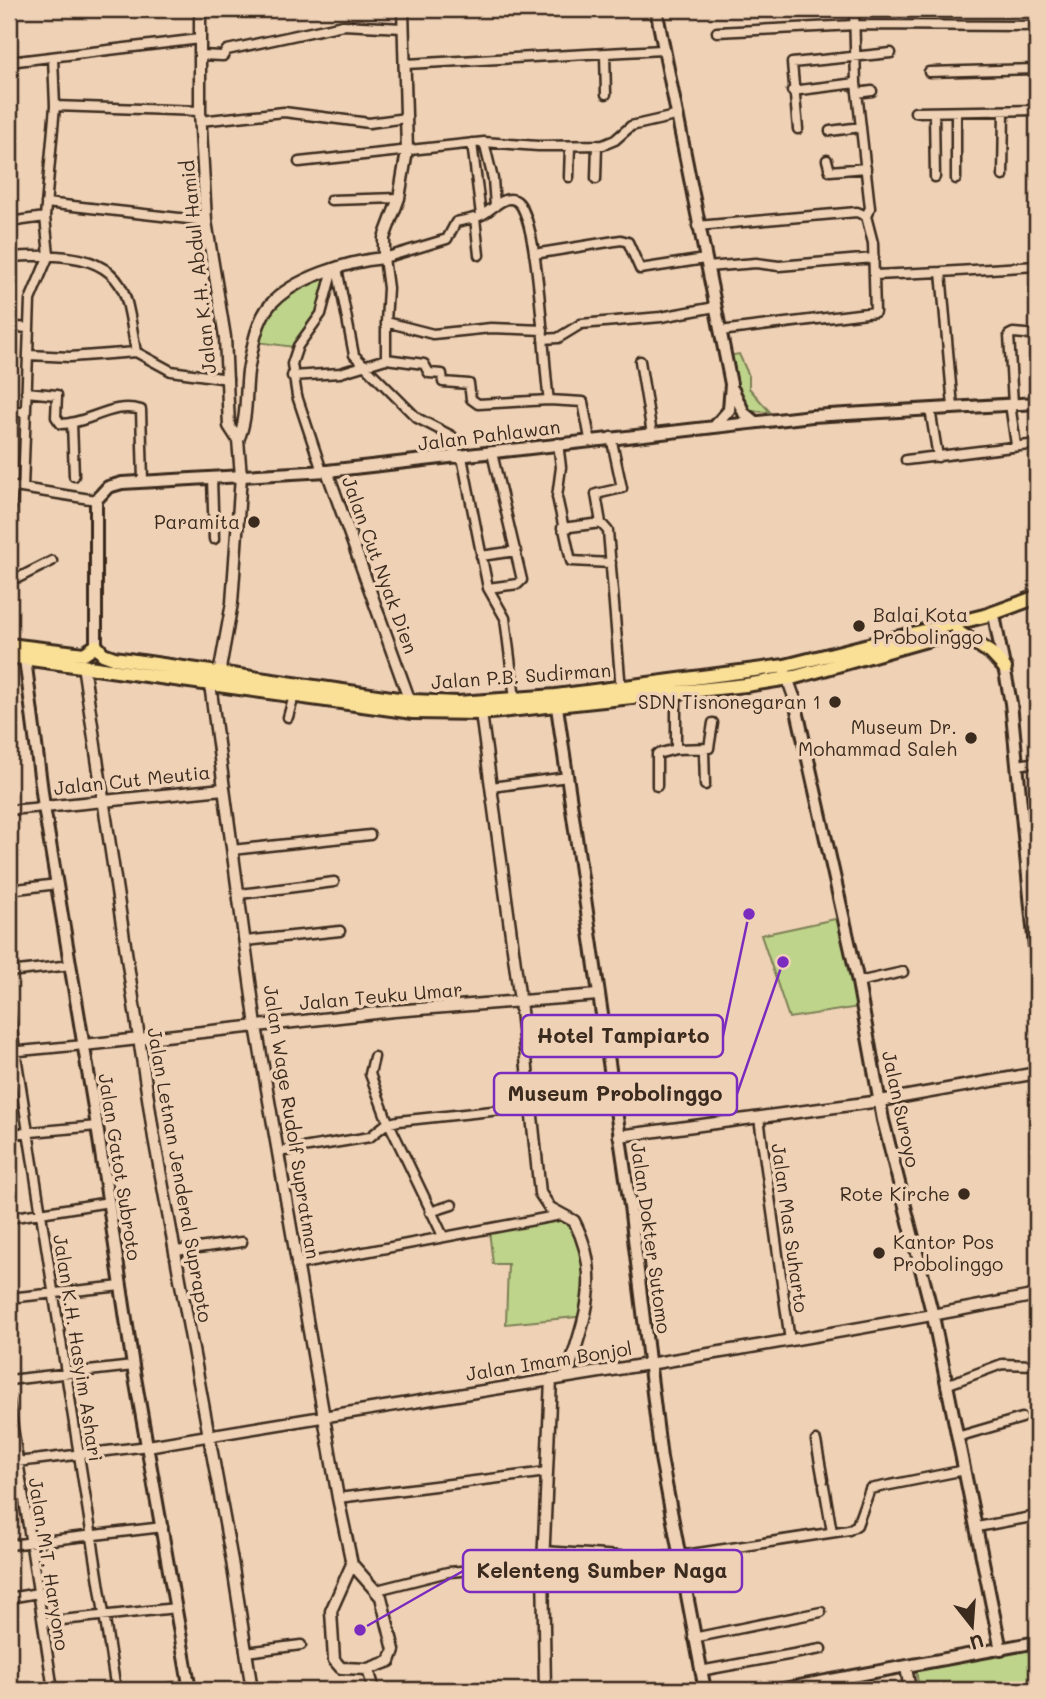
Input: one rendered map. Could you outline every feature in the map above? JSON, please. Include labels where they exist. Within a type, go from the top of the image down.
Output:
[{"type":"main road","points":[[656,9],[675,116],[731,384],[744,413],[755,422]]},
{"type":"main road","points":[[714,427],[729,410],[731,384]]},
{"type":"main road","name":"Jalan Pahlawan","points":[[96,500],[108,487],[143,481],[324,471],[459,458],[590,439],[755,422],[1037,403]]},
{"type":"main road","points":[[96,500],[96,646]]},
{"type":"main road","name":"Jalan P.B. Sudirman","points":[[861,652],[958,632],[1037,597]]},
{"type":"main road","name":"Jalan P.B. Sudirman","points":[[9,645],[24,653],[83,665],[214,679],[412,707],[622,693],[790,672],[1037,606]]},
{"type":"main road","points":[[994,617],[1005,668],[1018,765],[1037,968]]},
{"type":"main road","points":[[958,632],[991,653],[1005,668]]},
{"type":"main road","name":"Jalan P.B. Sudirman","points":[[9,656],[24,653],[84,654],[96,646],[103,654],[114,658],[294,696],[481,713],[557,707],[622,693]]},
{"type":"main road","name":"Jalan Gatot Subroto","points":[[24,653],[44,807],[97,1126],[133,1366],[189,1688]]},
{"type":"main road","name":"Jalan Suroyo","points":[[794,698],[858,982],[880,1101],[933,1316],[1001,1650]]},
{"type":"main road","name":"Jalan Dokter Sutomo","points":[[557,707],[619,1136],[661,1458],[693,1638],[705,1690]]},
{"type":"main road","points":[[777,1690],[1037,1642]]},
{"type":"street","points":[[386,359],[388,288],[384,239],[399,198],[407,151],[403,9]]},
{"type":"street","points":[[720,331],[873,313],[874,258],[866,216],[870,208],[856,88],[854,9]]},
{"type":"street","name":"Jalan K.H. Abdul Hamid","points":[[200,12],[200,116],[206,221],[228,379],[229,426],[238,440],[241,476],[232,603],[214,679]]},
{"type":"street","points":[[200,55],[223,56],[227,50],[343,25],[404,28]]},
{"type":"street","points":[[717,32],[855,25],[1037,26]]},
{"type":"street","points":[[9,62],[200,39]]},
{"type":"street","points":[[406,64],[662,50]]},
{"type":"street","points":[[797,129],[792,92],[792,63],[891,53]]},
{"type":"street","points":[[605,54],[606,94]]},
{"type":"street","points":[[23,488],[29,355],[27,328],[31,295],[49,255],[45,218],[55,106],[53,58]]},
{"type":"street","points":[[929,72],[1037,69]]},
{"type":"street","points":[[792,92],[856,88],[872,91]]},
{"type":"street","points":[[55,106],[200,116],[291,112],[369,123],[406,118]]},
{"type":"street","points":[[915,113],[1037,110]]},
{"type":"street","points":[[1003,176],[1004,111]]},
{"type":"street","points":[[934,112],[935,177]]},
{"type":"street","points":[[956,112],[956,179]]},
{"type":"street","points":[[299,162],[484,142],[597,145],[615,140],[631,126],[675,116]]},
{"type":"street","points":[[830,131],[861,127]]},
{"type":"street","points":[[484,142],[493,179],[495,206]]},
{"type":"street","points":[[472,143],[479,255]]},
{"type":"street","points":[[596,179],[597,145]]},
{"type":"street","points":[[569,177],[570,146]]},
{"type":"street","points":[[827,160],[829,171],[866,168]]},
{"type":"street","points":[[9,188],[9,212]]},
{"type":"street","points":[[331,200],[399,198]]},
{"type":"street","points":[[238,440],[244,426],[253,346],[269,306],[279,296],[335,268],[384,258],[442,240],[449,236],[456,222],[478,217],[510,200],[523,207],[534,254],[549,400]]},
{"type":"street","points":[[46,203],[206,221]]},
{"type":"street","points":[[697,226],[847,213],[866,216]]},
{"type":"street","points":[[9,222],[45,218]]},
{"type":"street","points":[[534,254],[621,240],[628,242],[640,269],[706,263],[757,262],[779,266],[874,258]]},
{"type":"street","points":[[9,257],[49,255],[90,260],[116,281],[127,299],[136,352]]},
{"type":"street","points":[[875,275],[1037,266]]},
{"type":"street","points":[[335,268],[351,348],[417,418],[452,436],[488,588],[505,618],[515,699]]},
{"type":"street","points":[[324,471],[292,376],[294,355],[321,314],[335,268]]},
{"type":"street","points":[[941,272],[953,407]]},
{"type":"street","points":[[386,322],[433,334],[491,328],[558,338],[581,324],[661,317],[715,307]]},
{"type":"street","points":[[9,326],[27,328]]},
{"type":"street","points":[[1016,445],[1009,335],[1013,332],[1037,335]]},
{"type":"street","points":[[29,355],[70,357],[136,352],[171,371],[228,379]]},
{"type":"street","points":[[292,376],[336,374],[386,359],[425,364],[429,373],[442,374],[443,382],[469,384],[471,399],[478,404],[549,400],[583,402],[590,439]]},
{"type":"street","points":[[640,361],[652,434]]},
{"type":"street","points":[[26,392],[57,395],[57,421],[72,423],[101,412],[141,410],[143,481]]},
{"type":"street","points":[[930,409],[938,457]]},
{"type":"street","points":[[9,410],[25,413]]},
{"type":"street","points":[[72,423],[74,476]]},
{"type":"street","points":[[611,437],[622,488],[596,493],[601,523],[608,531],[622,693]]},
{"type":"street","points":[[558,443],[561,467],[557,498],[562,528],[573,562],[611,563]]},
{"type":"street","points":[[906,460],[1037,444]]},
{"type":"street","points":[[488,588],[521,583],[492,453]]},
{"type":"street","name":"Jalan Cut Nyak Dien","points":[[324,471],[412,707]]},
{"type":"street","points":[[212,478],[214,539]]},
{"type":"street","points":[[9,531],[11,486],[96,500]]},
{"type":"street","points":[[562,528],[601,523]]},
{"type":"street","points":[[481,556],[516,551]]},
{"type":"street","points":[[9,578],[20,577],[52,561]]},
{"type":"street","name":"Jalan Letnan Jenderal Suprapto","points":[[83,665],[138,1038],[252,1690]]},
{"type":"street","name":"Jalan Suroyo","points":[[790,672],[794,698]]},
{"type":"street","name":"Jalan Wage Rudolf Supratman","points":[[214,679],[223,789],[240,894],[256,1026],[296,1265],[352,1564]]},
{"type":"street","points":[[676,687],[676,749]]},
{"type":"street","points":[[288,717],[294,696]]},
{"type":"street","points":[[481,713],[520,1000],[540,1193],[555,1214]]},
{"type":"street","points":[[657,786],[657,754],[676,749],[704,750],[712,743],[713,723]]},
{"type":"street","points":[[704,750],[705,785]]},
{"type":"street","points":[[1018,765],[1037,762]]},
{"type":"street","points":[[491,787],[568,777]]},
{"type":"street","name":"Jalan Cut Meutia","points":[[44,807],[223,789]]},
{"type":"street","points":[[9,810],[44,807]]},
{"type":"street","points":[[232,850],[370,835]]},
{"type":"street","points":[[240,894],[334,882]]},
{"type":"street","points":[[9,890],[57,884]]},
{"type":"street","points":[[245,941],[340,931]]},
{"type":"street","points":[[9,972],[71,965]]},
{"type":"street","points":[[858,982],[903,972]]},
{"type":"street","name":"Jalan Teuku Umar","points":[[84,1045],[520,1000],[598,995]]},
{"type":"street","name":"Jalan K.H. Hasyim Ashari","points":[[9,1011],[13,1052],[116,1690]]},
{"type":"street","points":[[13,1052],[84,1045]]},
{"type":"street","points":[[374,1057],[370,1074],[386,1125],[430,1212],[439,1237]]},
{"type":"street","points":[[619,1136],[880,1101],[1037,1073]]},
{"type":"street","points":[[278,1152],[370,1137],[386,1125],[530,1107]]},
{"type":"street","name":"Jalan Mas Suharto","points":[[759,1118],[790,1341]]},
{"type":"street","points":[[9,1134],[97,1126]]},
{"type":"street","points":[[9,1218],[109,1202]]},
{"type":"street","points":[[430,1212],[452,1205]]},
{"type":"street","points":[[296,1265],[555,1214],[573,1220],[581,1236],[590,1300],[567,1376]]},
{"type":"street","points":[[176,1251],[242,1242]]},
{"type":"street","points":[[9,1298],[121,1286]]},
{"type":"street","name":"Jalan Imam Bonjol","points":[[148,1446],[367,1408],[790,1341],[1037,1295]]},
{"type":"street","points":[[946,1385],[1002,1364],[1037,1365]]},
{"type":"street","points":[[9,1380],[133,1366]]},
{"type":"street","points":[[545,1690],[543,1565],[551,1379]]},
{"type":"street","name":"Jalan M.T. Haryono","points":[[9,1401],[13,1463],[30,1542],[53,1690]]},
{"type":"street","points":[[957,1437],[1022,1418]]},
{"type":"street","points":[[816,1441],[832,1532]]},
{"type":"street","points":[[13,1463],[148,1446]]},
{"type":"street","points":[[544,1551],[636,1558],[678,1556],[832,1532],[857,1525],[870,1489],[965,1469]]},
{"type":"street","points":[[338,1498],[547,1472]]},
{"type":"street","points":[[977,1527],[1037,1516]]},
{"type":"street","points":[[9,1545],[163,1527]]},
{"type":"street","points":[[352,1564],[377,1590],[387,1616],[394,1654],[390,1661],[369,1669],[341,1668],[334,1660],[331,1611],[352,1564]]},
{"type":"street","points":[[377,1590],[444,1573],[543,1565]]},
{"type":"street","points":[[9,1598],[38,1592]]},
{"type":"street","points":[[43,1622],[176,1608]]},
{"type":"street","points":[[693,1638],[821,1612]]},
{"type":"street","points":[[246,1652],[301,1644]]},
{"type":"street","points":[[700,1671],[821,1649]]},
{"type":"street","points":[[906,1667],[910,1690]]},
{"type":"street","points":[[369,1669],[374,1690]]},
{"type":"street","points":[[151,1690],[189,1688]]},
{"type":"green space","points":[[328,274],[318,309],[294,347],[257,342],[270,314],[283,298]]},
{"type":"green space","points":[[739,354],[749,376],[749,388],[770,412],[748,411],[734,383],[728,356]]},
{"type":"green space","points":[[840,918],[859,1007],[789,1018],[761,935]]},
{"type":"green space","points":[[571,1219],[587,1265],[586,1316],[506,1324],[508,1264],[493,1264],[489,1230]]},
{"type":"green space","points":[[1037,1649],[1037,1690],[919,1690],[916,1670]]},
{"type":"place","name":"Paramita","points":[[254,522]]},
{"type":"place","name":"Balai Kota Probolinggo","points":[[859,626]]},
{"type":"place","name":"SDN Tisnonegaran 1","points":[[835,702]]},
{"type":"place","name":"Museum Dr. Mohammad Saleh","points":[[971,738]]},
{"type":"place","name":"Hotel Tampiarto","points":[[749,914]]},
{"type":"place","name":"Museum Probolinggo","points":[[783,962]]},
{"type":"place","name":"Rote Kirche","points":[[964,1194]]},
{"type":"place","name":"Kantor Pos Probolinggo","points":[[879,1253]]},
{"type":"place","name":"Kelenteng Sumber Naga","points":[[360,1630]]}]
